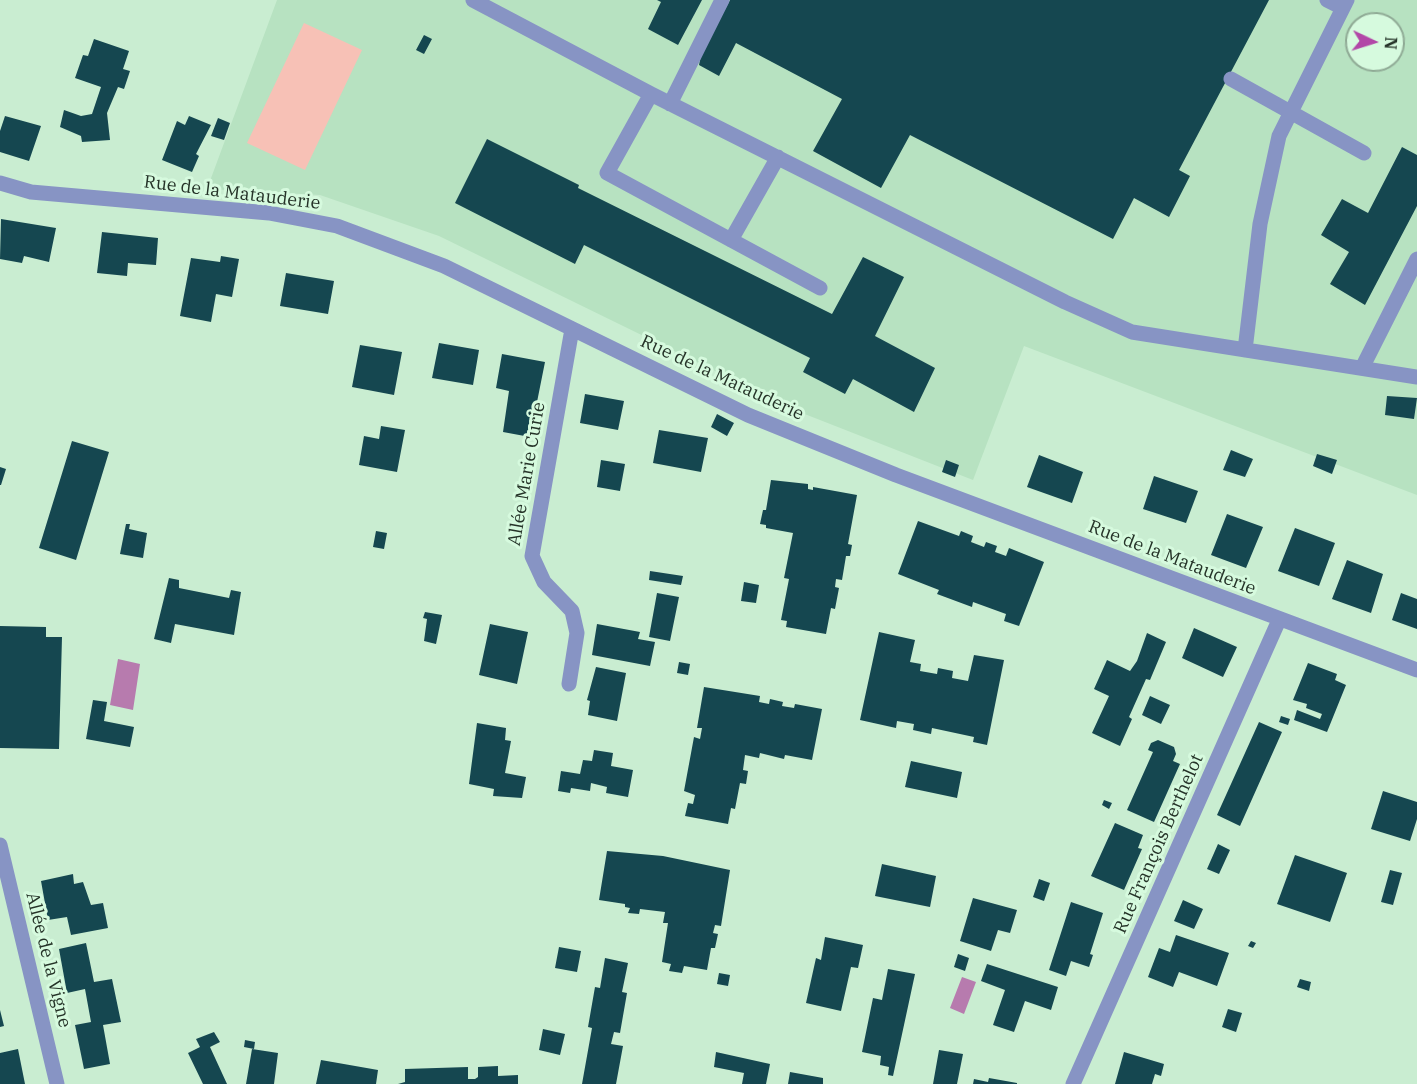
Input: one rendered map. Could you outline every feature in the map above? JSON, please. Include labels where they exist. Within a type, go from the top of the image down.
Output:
[{"type":"street","points":[[473,0],[670,104],[1065,302],[1132,332],[1417,377]]},
{"type":"street","points":[[670,104],[722,0]]},
{"type":"street","points":[[1245,350],[1264,203],[1279,136],[1289,111],[1345,4],[1327,0]]},
{"type":"street","points":[[1231,79],[1364,153]]},
{"type":"street","points":[[651,94],[607,173],[820,288]]},
{"type":"street","points":[[732,240],[778,157]]},
{"type":"street","name":"Rue de la Matauderie","points":[[0,183],[31,192],[269,213],[337,226],[444,266],[759,419],[896,475],[1417,670]]},
{"type":"street","points":[[1362,368],[1417,259]]},
{"type":"street","name":"Allée Marie Curie","points":[[569,684],[577,633],[572,611],[544,582],[532,556],[572,329]]},
{"type":"street","name":"Rue François Berthelot","points":[[1073,1084],[1279,620]]},
{"type":"street","name":"Allée de la Vigne","points":[[0,845],[57,1084]]},
{"type":"shaded area","points":[[277,0],[1417,0],[1417,495],[1024,346],[973,480],[797,411],[439,236],[320,195],[207,189]]},
{"type":"shaded area","points":[[304,23],[362,50],[305,170],[247,143]]},
{"type":"shaded area","points":[[118,659],[140,664],[133,710],[110,705]]},
{"type":"shaded area","points":[[962,977],[976,982],[964,1014],[950,1008]]},
{"type":"building","points":[[657,0],[702,0],[678,45],[648,29],[661,2]]},
{"type":"building","points":[[730,0],[1269,0],[1179,170],[1190,176],[1169,217],[1134,198],[1113,239],[910,135],[881,188],[813,151],[842,99],[736,43],[719,76],[699,65],[701,55]]},
{"type":"building","points":[[424,35],[432,39],[424,54],[416,50]]},
{"type":"building","points":[[94,39],[129,51],[123,69],[130,71],[124,89],[118,87],[107,113],[110,140],[82,142],[81,136],[60,127],[64,110],[81,116],[92,114],[101,87],[75,78],[83,55],[88,56]]},
{"type":"building","points":[[5,116],[41,126],[29,161],[0,152],[0,131]]},
{"type":"building","points":[[189,116],[211,125],[196,154],[199,156],[192,172],[162,160],[177,121],[185,125]]},
{"type":"building","points":[[218,118],[230,123],[224,140],[211,136]]},
{"type":"building","points":[[487,139],[579,185],[578,188],[832,314],[863,257],[904,277],[875,336],[935,368],[914,412],[853,379],[845,394],[803,372],[810,358],[584,245],[575,264],[455,203]]},
{"type":"building","points":[[1402,147],[1417,155],[1417,206],[1365,305],[1330,284],[1349,252],[1321,235],[1342,199],[1368,213]]},
{"type":"building","points":[[1,219],[56,228],[49,262],[24,256],[22,263],[0,259]]},
{"type":"building","points":[[102,232],[158,238],[156,265],[128,263],[127,276],[97,273]]},
{"type":"building","points":[[221,256],[239,259],[232,297],[216,294],[211,322],[180,316],[191,258],[220,262]]},
{"type":"building","points":[[286,273],[334,281],[328,314],[280,306]]},
{"type":"building","points":[[439,343],[479,350],[473,385],[432,378]]},
{"type":"building","points":[[360,345],[402,352],[394,395],[352,387]]},
{"type":"building","points":[[502,354],[545,362],[530,437],[503,432],[509,391],[496,388]]},
{"type":"building","points":[[585,394],[624,401],[618,430],[580,423]]},
{"type":"building","points":[[1387,396],[1417,398],[1414,419],[1385,415]]},
{"type":"building","points":[[717,414],[734,423],[727,436],[711,427]]},
{"type":"building","points":[[381,426],[405,430],[397,472],[359,465],[364,436],[379,439]]},
{"type":"building","points":[[659,430],[708,438],[701,472],[653,463]]},
{"type":"building","points":[[72,441],[109,452],[76,560],[39,548]]},
{"type":"building","points":[[1231,450],[1253,459],[1245,477],[1223,470]]},
{"type":"building","points":[[1317,454],[1337,460],[1332,474],[1313,466]]},
{"type":"building","points":[[1039,455],[1083,472],[1072,503],[1027,487]]},
{"type":"building","points":[[601,460],[625,464],[620,491],[597,487]]},
{"type":"building","points":[[946,460],[959,465],[955,477],[942,472]]},
{"type":"building","points":[[0,467],[6,469],[1,485],[0,485]]},
{"type":"building","points":[[1154,476],[1198,491],[1186,523],[1143,509]]},
{"type":"building","points":[[771,480],[808,484],[808,489],[813,490],[813,487],[857,495],[848,544],[852,545],[850,556],[846,556],[842,580],[836,579],[835,587],[839,588],[835,609],[831,608],[826,634],[786,627],[787,621],[781,620],[789,579],[784,578],[793,533],[766,528],[766,525],[760,524],[763,510],[766,510]]},
{"type":"building","points":[[1227,514],[1263,527],[1246,568],[1211,555]]},
{"type":"building","points":[[918,521],[959,536],[961,531],[973,536],[971,542],[984,547],[986,542],[997,546],[995,552],[1006,556],[1009,548],[1044,562],[1019,626],[1004,621],[1006,614],[973,602],[972,607],[937,594],[939,590],[898,574]]},
{"type":"building","points":[[126,524],[130,524],[129,529],[147,533],[143,558],[120,554]]},
{"type":"building","points":[[1295,528],[1335,543],[1319,586],[1278,571]]},
{"type":"building","points":[[376,531],[387,533],[384,549],[373,547]]},
{"type":"building","points":[[1347,560],[1383,574],[1371,613],[1332,599]]},
{"type":"building","points":[[650,571],[683,576],[681,585],[649,580]]},
{"type":"building","points":[[169,578],[179,580],[179,588],[229,598],[231,590],[241,592],[234,635],[175,624],[171,643],[154,639]]},
{"type":"building","points":[[744,582],[759,585],[756,603],[741,601]]},
{"type":"building","points":[[657,593],[679,597],[670,641],[649,637]]},
{"type":"building","points":[[1401,593],[1417,599],[1417,629],[1392,620]]},
{"type":"building","points":[[425,612],[442,615],[436,644],[424,641],[427,619],[423,618]]},
{"type":"building","points":[[490,624],[528,632],[517,684],[479,675]]},
{"type":"building","points":[[597,624],[640,632],[638,639],[655,642],[650,666],[592,655]]},
{"type":"building","points":[[0,626],[46,627],[46,637],[62,637],[59,749],[0,748]]},
{"type":"building","points":[[1194,628],[1237,647],[1223,677],[1182,658]]},
{"type":"building","points":[[879,632],[915,640],[910,662],[921,664],[920,671],[937,674],[938,668],[953,671],[952,678],[968,681],[974,655],[1004,660],[987,745],[973,742],[974,737],[932,728],[931,734],[913,730],[914,724],[897,721],[896,728],[860,720]]},
{"type":"building","points":[[1147,633],[1166,642],[1150,680],[1146,679],[1129,717],[1132,719],[1120,746],[1092,733],[1109,696],[1094,689],[1107,660],[1130,671],[1137,661]]},
{"type":"building","points":[[679,662],[690,664],[688,675],[677,673]]},
{"type":"building","points":[[1308,663],[1337,674],[1335,680],[1346,685],[1327,732],[1294,720],[1297,710],[1320,719],[1322,714],[1306,708],[1307,704],[1293,700]]},
{"type":"building","points":[[596,667],[626,673],[617,721],[588,715],[590,701],[587,700]]},
{"type":"building","points":[[704,687],[760,696],[759,702],[769,704],[770,699],[783,702],[782,706],[794,708],[795,704],[822,709],[812,760],[785,755],[784,759],[760,753],[759,758],[745,755],[743,770],[748,771],[746,784],[740,783],[735,809],[731,808],[728,824],[685,816],[688,803],[693,804],[695,795],[684,791],[694,737],[700,739],[702,728],[697,728]]},
{"type":"building","points":[[1150,696],[1170,705],[1161,724],[1142,715]]},
{"type":"building","points":[[93,700],[107,702],[104,721],[134,727],[130,747],[86,739]]},
{"type":"building","points":[[1281,716],[1290,719],[1288,725],[1279,722]]},
{"type":"building","points":[[1259,722],[1282,732],[1240,826],[1217,815]]},
{"type":"building","points":[[477,723],[506,728],[505,740],[511,741],[505,773],[526,777],[522,798],[493,796],[494,789],[469,784]]},
{"type":"building","points":[[1158,740],[1174,747],[1176,754],[1173,761],[1180,764],[1154,822],[1127,810],[1153,752],[1148,750],[1151,743]]},
{"type":"building","points":[[594,750],[613,753],[611,766],[633,770],[628,797],[606,793],[607,787],[591,783],[590,791],[571,788],[570,793],[558,791],[561,771],[580,774],[583,760],[592,761]]},
{"type":"building","points":[[911,761],[962,772],[957,798],[905,787]]},
{"type":"building","points":[[1383,791],[1417,802],[1417,819],[1410,841],[1371,829]]},
{"type":"building","points":[[1104,800],[1112,803],[1109,809],[1102,805]]},
{"type":"building","points":[[1115,823],[1143,835],[1138,848],[1142,849],[1124,890],[1091,876]]},
{"type":"building","points":[[1218,844],[1230,850],[1219,874],[1207,869]]},
{"type":"building","points":[[607,851],[663,856],[730,870],[721,926],[715,925],[713,933],[718,934],[715,948],[711,948],[707,970],[684,966],[682,973],[669,971],[671,964],[662,962],[668,923],[663,923],[665,912],[640,909],[639,914],[628,913],[630,908],[625,907],[625,904],[599,900]]},
{"type":"building","points":[[1295,855],[1347,873],[1330,922],[1277,904]]},
{"type":"building","points":[[882,864],[936,876],[930,907],[875,896]]},
{"type":"building","points":[[1390,870],[1402,873],[1393,905],[1381,902]]},
{"type":"building","points":[[73,874],[74,884],[83,882],[91,905],[103,903],[108,928],[71,935],[67,917],[48,920],[41,881]]},
{"type":"building","points":[[1039,879],[1050,883],[1044,901],[1033,897]]},
{"type":"building","points":[[973,898],[1017,910],[1010,933],[998,930],[991,951],[960,941]]},
{"type":"building","points":[[1183,900],[1203,909],[1194,929],[1174,921]]},
{"type":"building","points":[[1071,902],[1103,913],[1090,954],[1093,955],[1089,967],[1071,961],[1066,976],[1049,970]]},
{"type":"building","points":[[1176,935],[1229,953],[1217,986],[1179,972],[1173,987],[1148,977],[1159,948],[1170,952]]},
{"type":"building","points":[[825,937],[863,945],[858,968],[851,967],[841,1011],[806,1003],[816,958],[821,960]]},
{"type":"building","points":[[1251,941],[1256,943],[1253,948],[1248,946]]},
{"type":"building","points":[[86,943],[94,982],[112,979],[121,1022],[103,1025],[110,1064],[84,1069],[75,1025],[91,1022],[85,989],[67,993],[59,949]]},
{"type":"building","points":[[559,947],[581,951],[577,972],[555,968]]},
{"type":"building","points":[[958,954],[969,958],[965,971],[954,967]]},
{"type":"building","points":[[605,958],[628,963],[622,992],[627,993],[620,1033],[614,1032],[611,1044],[623,1046],[616,1084],[582,1084],[592,1028],[588,1027],[595,987],[600,988]]},
{"type":"building","points":[[987,964],[1058,987],[1051,1010],[1025,1001],[1014,1032],[993,1025],[1005,990],[981,981]]},
{"type":"building","points":[[888,969],[915,974],[893,1076],[888,1075],[889,1067],[880,1065],[881,1056],[862,1052],[873,998],[882,1000]]},
{"type":"building","points":[[719,973],[730,975],[728,986],[717,984]]},
{"type":"building","points":[[1300,979],[1311,982],[1309,991],[1297,987]]},
{"type":"building","points":[[1228,1009],[1242,1013],[1236,1032],[1222,1027]]},
{"type":"building","points":[[0,1010],[4,1026],[0,1027]]},
{"type":"building","points":[[543,1029],[565,1034],[560,1055],[539,1050]]},
{"type":"building","points":[[214,1032],[220,1042],[210,1047],[227,1084],[203,1084],[188,1053],[200,1047],[196,1039]]},
{"type":"building","points":[[245,1040],[255,1042],[254,1049],[244,1047]]},
{"type":"building","points":[[18,1049],[25,1084],[0,1084],[0,1053]]},
{"type":"building","points":[[252,1049],[278,1053],[274,1084],[246,1084]]},
{"type":"building","points":[[939,1050],[963,1054],[957,1084],[933,1084]]},
{"type":"building","points":[[716,1052],[770,1064],[766,1084],[742,1084],[744,1073],[714,1067]]},
{"type":"building","points":[[1124,1052],[1164,1064],[1161,1076],[1155,1074],[1152,1084],[1115,1084]]},
{"type":"building","points":[[321,1060],[378,1070],[376,1084],[316,1084]]},
{"type":"building","points":[[498,1066],[498,1076],[518,1075],[518,1084],[398,1084],[405,1082],[405,1069],[468,1067],[468,1079],[475,1079],[478,1077],[478,1067]]},
{"type":"building","points":[[790,1072],[823,1078],[823,1084],[788,1084]]},
{"type":"building","points":[[989,1078],[1017,1084],[973,1084],[974,1079],[988,1082]]}]
